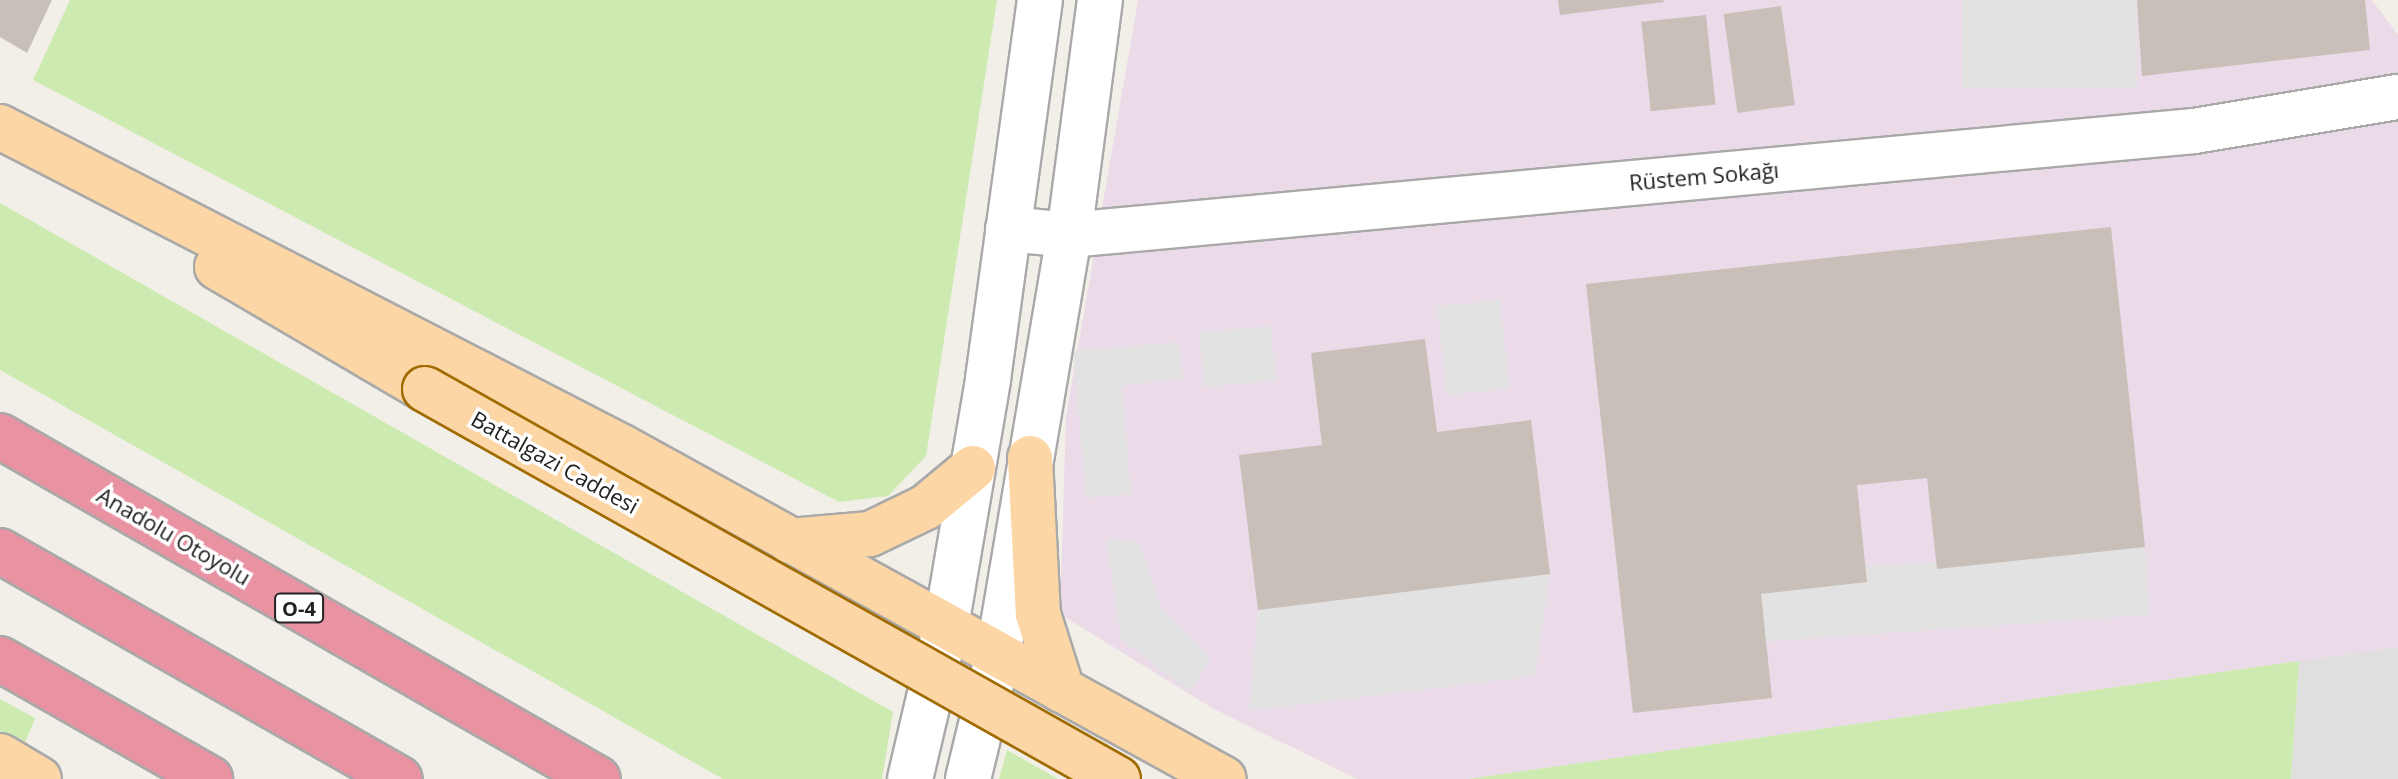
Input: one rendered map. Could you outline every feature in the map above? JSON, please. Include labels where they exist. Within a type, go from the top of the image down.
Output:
[{"type":"highway","name":"Anadolu Otoyolu","points":[[0,436],[598,779]]},
{"type":"highway","points":[[0,551],[399,779]]},
{"type":"highway","points":[[0,659],[210,779]]},
{"type":"main road","name":"Battalgazi Caddesi","points":[[1,128],[280,308],[1118,779]]},
{"type":"main road","name":"Battalgazi Caddesi","points":[[1,128],[622,447],[1224,779]]},
{"type":"main road","points":[[1030,458],[1038,614],[1062,690]]},
{"type":"main road","points":[[790,541],[870,534],[926,507],[973,468]]},
{"type":"main road","points":[[0,756],[39,779]]},
{"type":"street","points":[[910,779],[946,626],[973,468],[1040,0]]},
{"type":"street","points":[[968,779],[998,655],[1069,235],[1100,0]]},
{"type":"street","name":"Rüstem Sokağı","points":[[1008,229],[1069,235],[2194,131],[2398,97]]},
{"type":"shaded area","points":[[1138,0],[2372,0],[2398,35],[2398,647],[1468,779],[1357,779],[1212,708],[1060,614],[1066,417]]},
{"type":"shaded area","points":[[1962,0],[2137,0],[2137,88],[1962,88]]},
{"type":"shaded area","points":[[1500,300],[1509,389],[1447,395],[1437,307]]},
{"type":"shaded area","points":[[1271,326],[1276,381],[1204,387],[1199,332]]},
{"type":"shaded area","points":[[1179,342],[1183,378],[1122,386],[1131,494],[1086,498],[1073,351]]},
{"type":"shaded area","points":[[1106,538],[1140,543],[1160,607],[1211,657],[1190,692],[1121,639]]},
{"type":"shaded area","points":[[2145,547],[2150,615],[1764,642],[1759,574]]},
{"type":"shaded area","points":[[1550,574],[1535,676],[1249,711],[1258,610]]},
{"type":"shaded area","points":[[2398,647],[2398,779],[2291,779],[2299,661]]},
{"type":"green space","points":[[70,0],[997,0],[926,456],[888,496],[839,502],[33,80]]},
{"type":"green space","points":[[0,203],[893,712],[882,779],[723,779],[0,370]]},
{"type":"green space","points":[[2299,661],[2291,779],[1468,779]]},
{"type":"green space","points":[[0,699],[35,718],[23,748],[0,734]]},
{"type":"green space","points":[[1007,750],[1058,779],[999,779]]},
{"type":"building","points":[[0,0],[52,0],[27,53],[0,37]]},
{"type":"building","points":[[1558,0],[1663,0],[1664,2],[1560,15]]},
{"type":"building","points":[[2137,0],[2365,0],[2370,50],[2142,76]]},
{"type":"building","points":[[1781,6],[1795,105],[1737,113],[1724,14]]},
{"type":"building","points":[[1706,15],[1715,105],[1651,111],[1641,22]]},
{"type":"building","points":[[2111,227],[2145,547],[1937,569],[1927,478],[1857,485],[1867,582],[1761,594],[1772,698],[1633,713],[1586,284]]},
{"type":"building","points":[[1425,339],[1437,432],[1531,420],[1550,574],[1258,610],[1239,455],[1322,445],[1311,353]]}]
